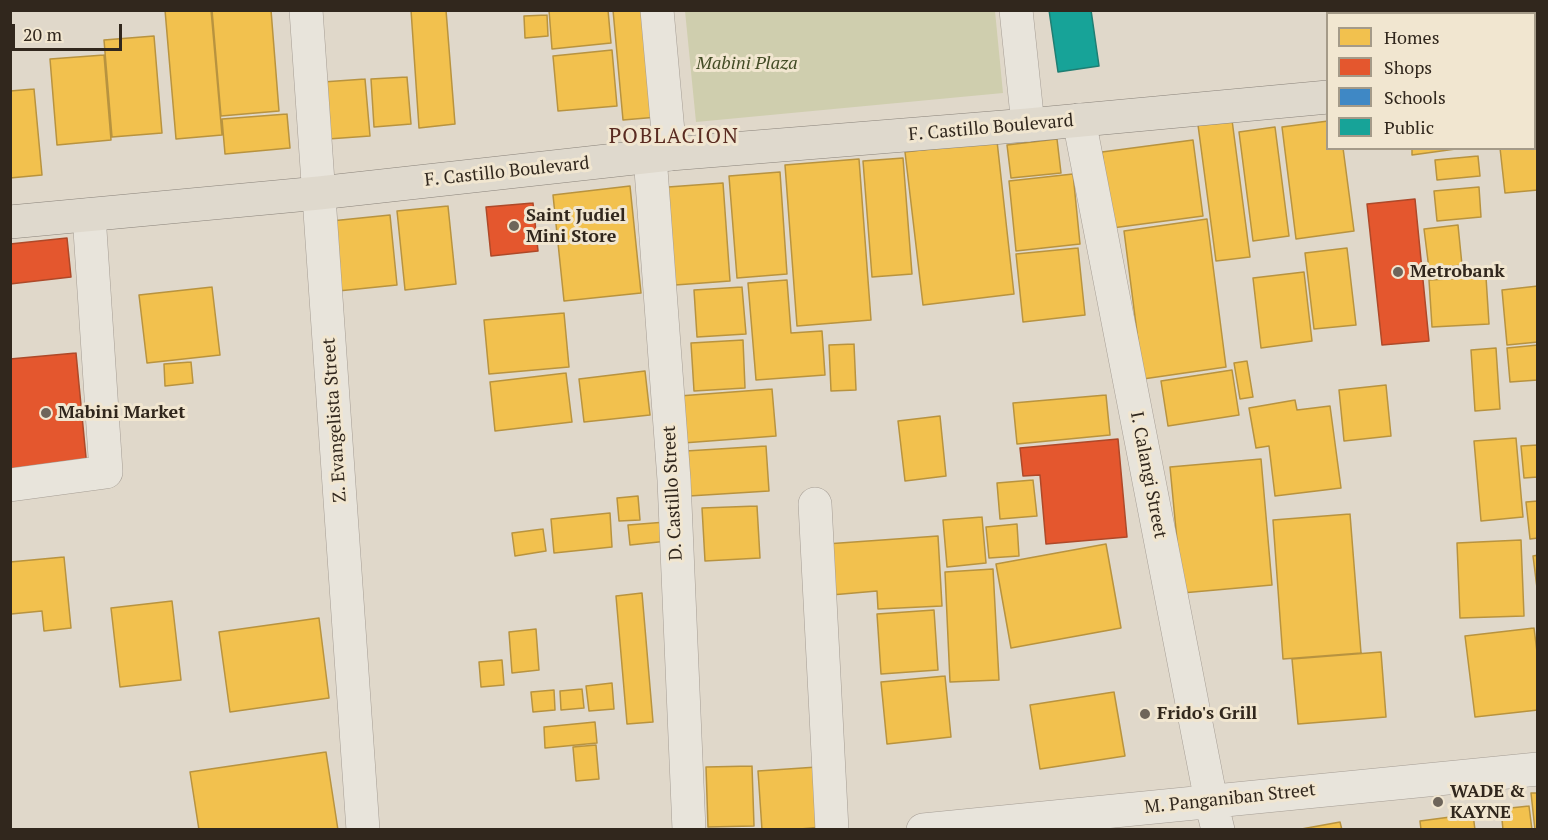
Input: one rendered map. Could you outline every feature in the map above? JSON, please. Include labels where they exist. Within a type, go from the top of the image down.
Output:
[{"type":"main road","name":"F. Castillo Boulevard","points":[[10,222],[319,193],[660,155],[1028,125],[1326,97]]},
{"type":"street","name":"Z. Evangelista Street","points":[[306,10],[363,830]]},
{"type":"street","name":"D. Castillo Street","points":[[657,10],[660,155],[689,830]]},
{"type":"street","points":[[1016,10],[1028,125]]},
{"type":"street","name":"I. Calangi Street","points":[[1079,120],[1215,815]]},
{"type":"street","points":[[10,485],[106,472],[89,215]]},
{"type":"street","points":[[816,504],[832,830]]},
{"type":"street","name":"M. Panganiban Street","points":[[923,830],[1215,815],[1538,769]]},
{"type":"green space","name":"Mabini Plaza","points":[[685,11],[995,11],[1003,93],[696,122]]},
{"type":"building: Homes","points":[[165,10],[211,10],[222,135],[176,139]]},
{"type":"building: Homes","points":[[212,10],[271,10],[279,111],[221,116]]},
{"type":"building: Homes","points":[[411,10],[446,10],[455,124],[419,128]]},
{"type":"building: Homes","points":[[549,10],[608,10],[611,43],[552,49]]},
{"type":"building: Homes","points":[[613,10],[648,10],[658,117],[623,120]]},
{"type":"building: Homes","points":[[547,15],[548,36],[525,38],[524,16]]},
{"type":"building: Homes","points":[[154,36],[162,133],[112,137],[104,40]]},
{"type":"building: Homes","points":[[612,50],[617,106],[558,111],[553,56]]},
{"type":"building: Homes","points":[[104,55],[111,140],[57,145],[50,59]]},
{"type":"building: Homes","points":[[407,77],[411,124],[374,127],[371,79]]},
{"type":"building: Homes","points":[[365,79],[370,136],[328,139],[323,82]]},
{"type":"building: Homes","points":[[34,89],[42,175],[10,178],[10,91]]},
{"type":"building: Homes","points":[[287,114],[290,148],[225,154],[222,119]]},
{"type":"building: Homes","points":[[1232,120],[1250,257],[1216,261],[1198,125]]},
{"type":"building: Homes","points":[[1326,121],[1326,150],[1343,150],[1354,231],[1296,239],[1282,127]]},
{"type":"building: Homes","points":[[1275,127],[1289,236],[1253,241],[1239,132]]},
{"type":"building: Homes","points":[[1536,128],[1538,128],[1538,190],[1505,193],[1500,150],[1536,150]]},
{"type":"building: Homes","points":[[1057,139],[1061,173],[1011,178],[1007,145]]},
{"type":"building: Homes","points":[[1193,140],[1203,216],[1112,228],[1102,152]]},
{"type":"building: Homes","points":[[997,141],[1014,294],[923,305],[905,152]]},
{"type":"building: Homes","points":[[1412,150],[1448,150],[1412,155]]},
{"type":"building: Homes","points":[[1478,156],[1480,176],[1437,180],[1435,160]]},
{"type":"building: Homes","points":[[903,158],[912,274],[872,277],[863,161]]},
{"type":"building: Homes","points":[[859,159],[871,320],[797,326],[785,165]]},
{"type":"building: Homes","points":[[780,172],[787,274],[737,278],[729,176]]},
{"type":"building: Homes","points":[[1073,174],[1080,244],[1016,251],[1009,181]]},
{"type":"building: Homes","points":[[723,183],[730,281],[675,285],[668,187]]},
{"type":"building: Homes","points":[[630,186],[641,293],[564,301],[553,195]]},
{"type":"building: Homes","points":[[1479,187],[1481,217],[1437,221],[1434,191]]},
{"type":"building: Homes","points":[[448,206],[456,284],[405,290],[397,211]]},
{"type":"building: Homes","points":[[390,215],[397,285],[338,291],[331,221]]},
{"type":"building: Homes","points":[[1207,219],[1226,367],[1143,379],[1124,231]]},
{"type":"building: Homes","points":[[1458,225],[1462,265],[1429,269],[1424,229]]},
{"type":"building: Homes","points":[[1078,248],[1085,315],[1023,322],[1016,254]]},
{"type":"building: Homes","points":[[1347,248],[1356,325],[1314,329],[1305,253]]},
{"type":"building: Homes","points":[[1304,272],[1312,341],[1261,348],[1253,278]]},
{"type":"building: Homes","points":[[1486,277],[1489,324],[1432,327],[1429,280]]},
{"type":"building: Homes","points":[[787,280],[791,333],[822,331],[825,375],[756,380],[748,283]]},
{"type":"building: Homes","points":[[1538,286],[1538,342],[1507,345],[1502,290]]},
{"type":"building: Homes","points":[[212,287],[220,355],[147,363],[139,295]]},
{"type":"building: Homes","points":[[742,287],[746,334],[697,337],[694,290]]},
{"type":"building: Homes","points":[[564,313],[569,367],[489,374],[484,320]]},
{"type":"building: Homes","points":[[743,340],[745,388],[694,391],[691,343]]},
{"type":"building: Homes","points":[[854,344],[856,390],[831,391],[829,345]]},
{"type":"building: Homes","points":[[1538,345],[1538,380],[1510,382],[1507,348]]},
{"type":"building: Homes","points":[[1496,348],[1500,409],[1475,411],[1471,350]]},
{"type":"building: Homes","points":[[1247,361],[1253,397],[1240,399],[1234,363]]},
{"type":"building: Homes","points":[[191,362],[193,383],[165,386],[164,364]]},
{"type":"building: Homes","points":[[1232,370],[1239,415],[1168,426],[1161,381]]},
{"type":"building: Homes","points":[[645,371],[650,415],[584,422],[579,379]]},
{"type":"building: Homes","points":[[566,373],[572,422],[495,431],[490,382]]},
{"type":"building: Homes","points":[[1386,385],[1391,436],[1344,441],[1339,390]]},
{"type":"building: Homes","points":[[772,389],[776,436],[683,443],[679,396]]},
{"type":"building: Homes","points":[[1106,395],[1110,435],[1017,444],[1013,403]]},
{"type":"building: Homes","points":[[1295,400],[1297,410],[1330,406],[1341,488],[1275,496],[1269,446],[1256,448],[1249,408]]},
{"type":"building: Homes","points":[[940,416],[946,476],[905,481],[898,421]]},
{"type":"building: Homes","points":[[1516,438],[1523,517],[1481,521],[1474,441]]},
{"type":"building: Homes","points":[[1538,445],[1538,477],[1524,478],[1521,446]]},
{"type":"building: Homes","points":[[766,446],[769,491],[689,496],[686,451]]},
{"type":"building: Homes","points":[[1261,459],[1272,585],[1182,593],[1170,467]]},
{"type":"building: Homes","points":[[1033,480],[1037,516],[1000,519],[997,483]]},
{"type":"building: Homes","points":[[638,496],[640,520],[619,521],[617,498]]},
{"type":"building: Homes","points":[[1538,501],[1538,538],[1530,539],[1526,502]]},
{"type":"building: Homes","points":[[757,506],[760,558],[705,561],[702,508]]},
{"type":"building: Homes","points":[[610,513],[612,547],[554,553],[551,519]]},
{"type":"building: Homes","points":[[1350,514],[1361,653],[1283,659],[1273,520]]},
{"type":"building: Homes","points":[[982,517],[986,563],[947,567],[943,520]]},
{"type":"building: Homes","points":[[666,522],[668,541],[630,545],[628,525]]},
{"type":"building: Homes","points":[[1017,524],[1019,556],[989,558],[986,527]]},
{"type":"building: Homes","points":[[543,529],[546,551],[515,556],[512,533]]},
{"type":"building: Homes","points":[[938,536],[942,606],[878,609],[877,591],[831,595],[826,544]]},
{"type":"building: Homes","points":[[1521,540],[1524,616],[1460,618],[1457,543]]},
{"type":"building: Homes","points":[[1106,544],[1121,628],[1011,648],[996,564]]},
{"type":"building: Homes","points":[[1538,555],[1538,596],[1533,556]]},
{"type":"building: Homes","points":[[64,557],[71,628],[44,631],[42,611],[11,614],[10,562]]},
{"type":"building: Homes","points":[[993,569],[999,680],[950,682],[945,572]]},
{"type":"building: Homes","points":[[642,593],[653,722],[627,724],[616,596]]},
{"type":"building: Homes","points":[[172,601],[181,680],[120,687],[111,608]]},
{"type":"building: Homes","points":[[934,610],[938,670],[881,674],[877,614]]},
{"type":"building: Homes","points":[[319,618],[329,698],[230,712],[219,632]]},
{"type":"building: Homes","points":[[1534,628],[1538,660],[1538,710],[1475,717],[1465,636]]},
{"type":"building: Homes","points":[[536,629],[539,670],[512,673],[509,632]]},
{"type":"building: Homes","points":[[1381,652],[1386,717],[1298,724],[1292,659]]},
{"type":"building: Homes","points":[[502,660],[504,685],[481,687],[479,662]]},
{"type":"building: Homes","points":[[945,676],[951,737],[887,744],[881,682]]},
{"type":"building: Homes","points":[[612,683],[614,709],[589,711],[586,686]]},
{"type":"building: Homes","points":[[582,689],[584,708],[561,710],[560,691]]},
{"type":"building: Homes","points":[[554,690],[555,710],[533,712],[531,692]]},
{"type":"building: Homes","points":[[1114,692],[1125,756],[1040,769],[1030,705]]},
{"type":"building: Homes","points":[[595,722],[597,743],[545,748],[544,727]]},
{"type":"building: Homes","points":[[596,745],[599,779],[576,781],[573,747]]},
{"type":"building: Homes","points":[[326,752],[338,830],[199,830],[190,772]]},
{"type":"building: Homes","points":[[752,766],[754,826],[708,827],[706,767]]},
{"type":"building: Homes","points":[[817,767],[821,827],[762,830],[758,771]]},
{"type":"building: Homes","points":[[1531,793],[1538,793],[1538,830],[1535,830]]},
{"type":"building: Homes","points":[[1529,806],[1532,830],[1503,830],[1501,809]]},
{"type":"building: Homes","points":[[1473,814],[1475,830],[1421,830],[1420,821]]},
{"type":"building: Homes","points":[[1340,822],[1342,830],[1296,830]]},
{"type":"building: Shops","name":"Metrobank","points":[[1415,199],[1429,341],[1382,345],[1367,204]]},
{"type":"building: Shops","points":[[533,203],[538,251],[491,256],[486,207]]},
{"type":"building: Shops","points":[[67,238],[71,277],[10,284],[10,244]]},
{"type":"building: Shops","name":"Mabini Market","points":[[76,353],[87,468],[10,475],[10,359]]},
{"type":"building: Shops","points":[[1118,439],[1127,537],[1046,544],[1040,475],[1023,476],[1020,448]]},
{"type":"building: Schools","points":[[1347,10],[1483,10],[1483,12],[1347,12]]},
{"type":"building: Public","points":[[1049,10],[1091,10],[1099,66],[1058,72]]},
{"type":"place","name":"Saint Judiel Mini Store","points":[[514,226]]},
{"type":"place","name":"Metrobank","points":[[1398,272]]},
{"type":"place","name":"Mabini Market","points":[[46,413]]},
{"type":"place","name":"Frido's Grill","points":[[1145,714]]},
{"type":"place","name":"WADE & KAYNE","points":[[1438,802]]},
{"type":"district","name":"POBLACION","points":[[674,137]]}]
